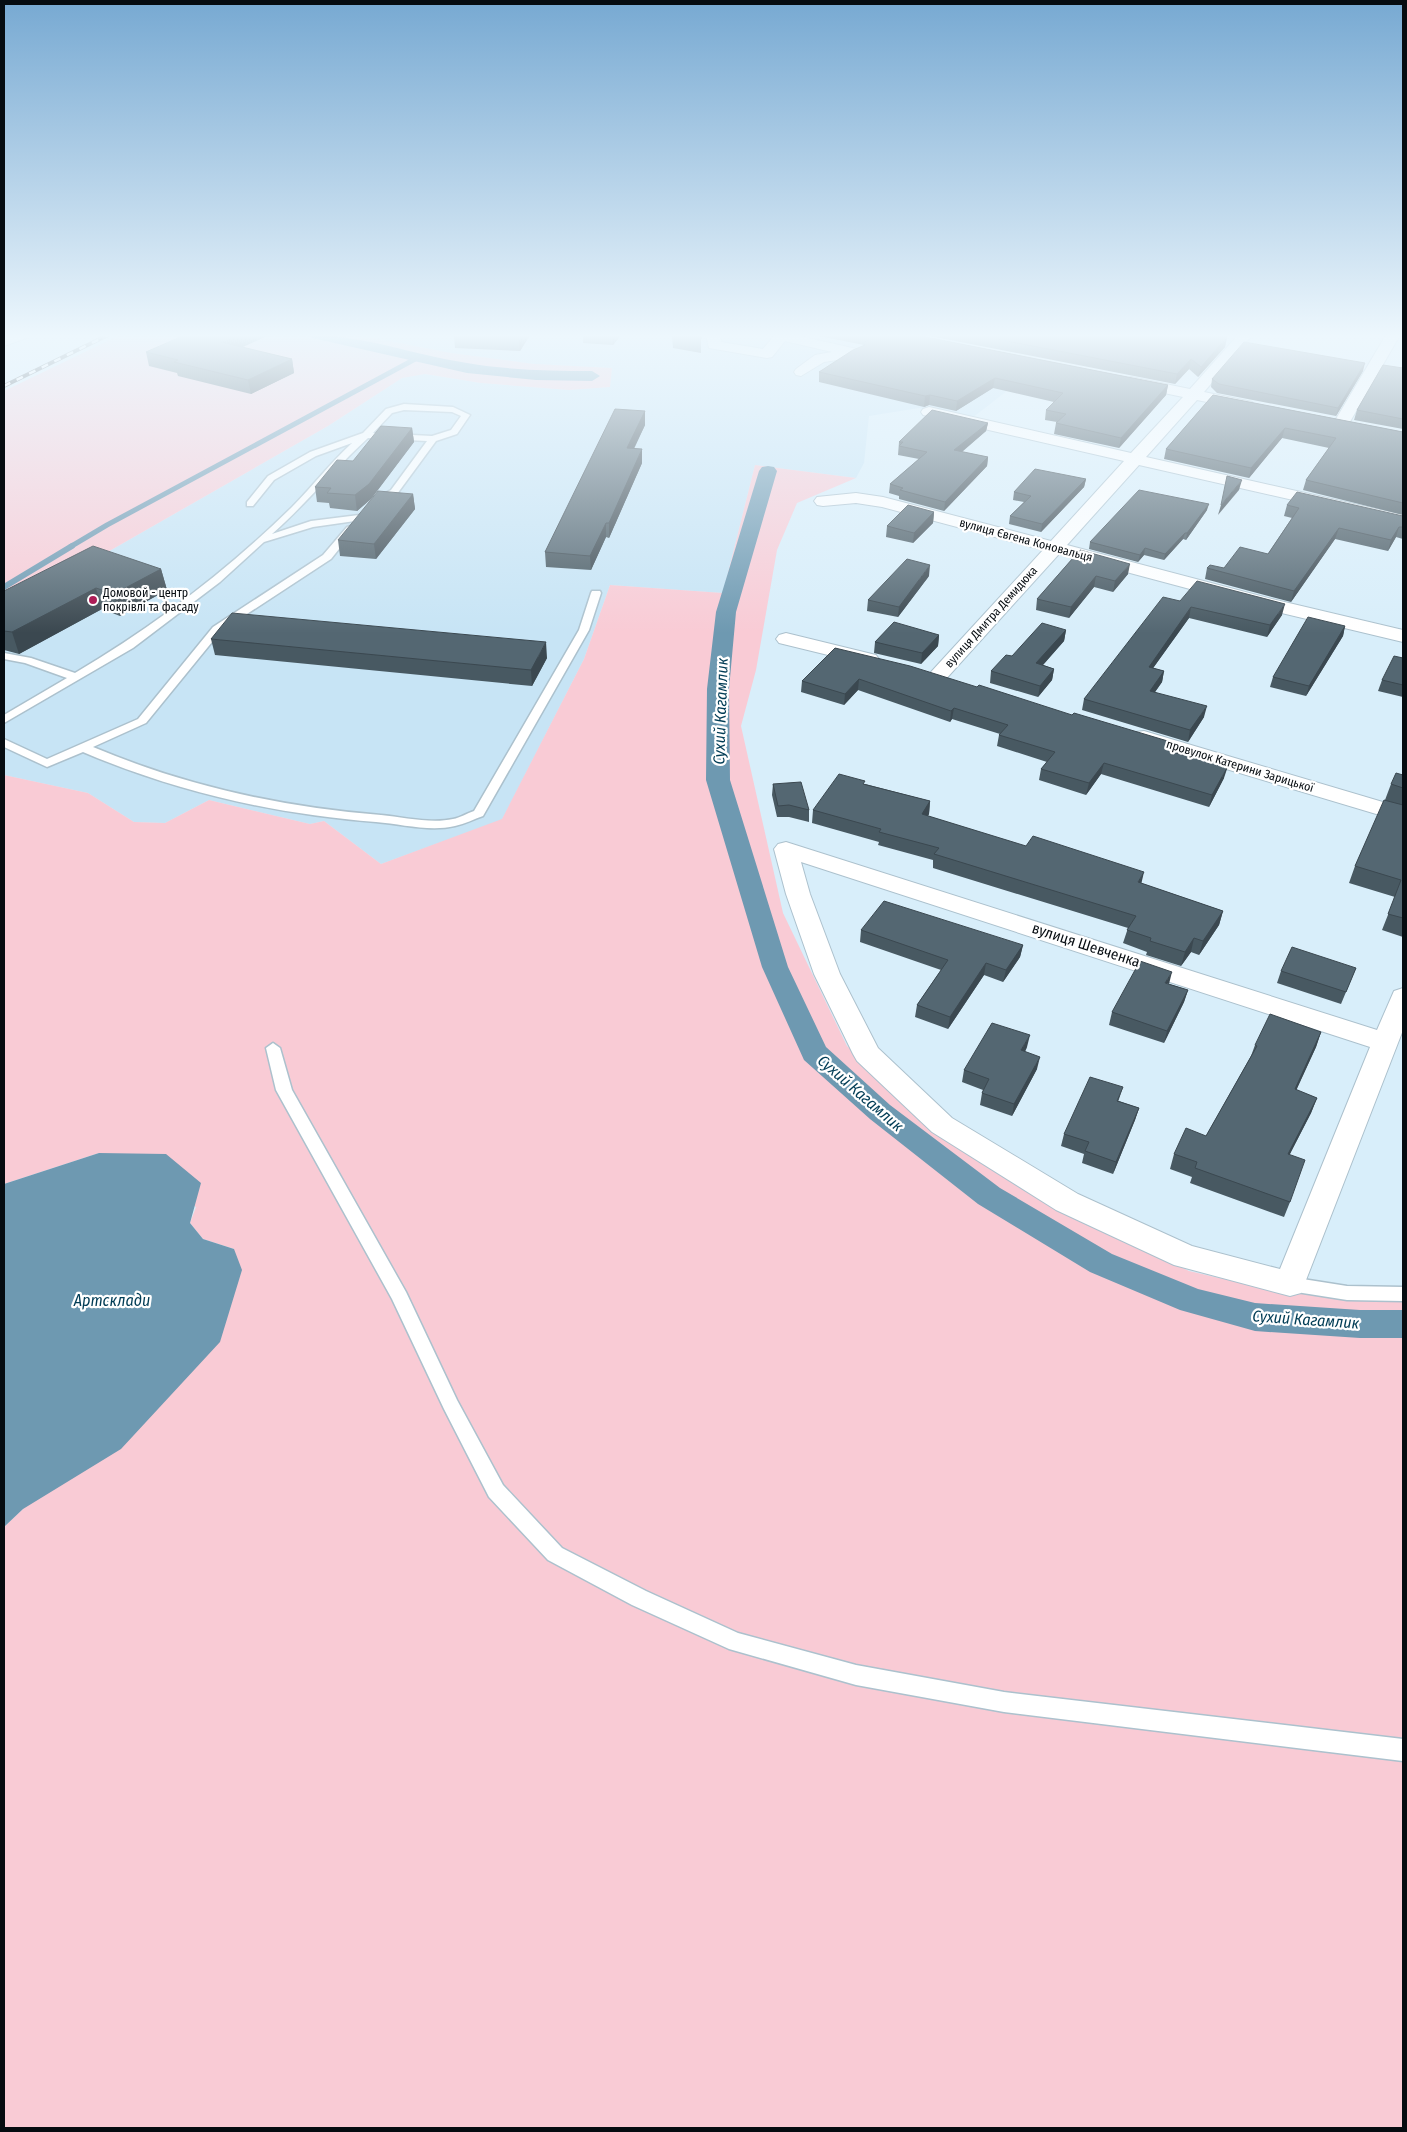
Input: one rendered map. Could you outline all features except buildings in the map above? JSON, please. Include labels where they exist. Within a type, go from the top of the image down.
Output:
[{"type":"street","points":[[1026,434],[1403,520]]},
{"type":"street","name":"вулиця Дмитра Демидюка","points":[[938,676],[1158,434]]},
{"type":"street","name":"вулиця Євгена Коновальця","points":[[823,501],[856,498],[883,502],[1268,604],[1403,636]]},
{"type":"street","points":[[786,639],[890,664]]},
{"type":"street","name":"провулок Катерини Зарицької","points":[[1128,733],[1403,815]]},
{"type":"street","name":"вулиця Шевченка","points":[[1290,1284],[1185,1256],[1067,1202],[942,1125],[867,1054],[827,974],[798,894],[786,849],[1385,1042]]},
{"type":"street","points":[[1290,1284],[1403,997]]},
{"type":"lane","points":[[250,504],[271,478],[312,454],[366,435],[433,440],[447,434]]},
{"type":"lane","points":[[4,720],[129,646],[216,580],[296,508],[334,464],[366,435]]},
{"type":"lane","points":[[4,743],[47,762],[142,721],[217,629],[327,557],[364,512],[394,492],[433,440]]},
{"type":"lane","points":[[254,546],[283,533],[312,524],[364,512]]},
{"type":"lane","points":[[82,747],[131,770],[209,793],[279,807],[349,817],[454,823],[479,813],[584,630],[596,593]]},
{"type":"lane","points":[[4,656],[27,660],[75,677]]},
{"type":"lane","points":[[273,1048],[284,1090],[400,1297],[450,1404],[496,1491],[556,1554],[639,1598],[736,1642],[856,1675],[1004,1702],[1403,1750]]},
{"type":"lane","points":[[1290,1284],[1348,1293],[1403,1294]]},
{"type":"shaded area","points":[[4,434],[313,434],[85,565],[4,606]]},
{"type":"shaded area","points":[[313,434],[867,434],[864,463],[856,478],[755,465],[723,593],[610,585],[584,659],[502,820],[381,864],[324,821],[310,824],[209,800],[165,823],[134,822],[88,793],[4,775],[4,606],[85,565]]},
{"type":"shaded area","points":[[755,465],[856,478],[797,503],[777,550],[756,670],[741,726],[783,913],[847,1046],[953,1139],[1093,1223],[1189,1271],[1271,1290],[1369,1296],[1403,1296],[1403,2128],[4,2128],[4,1527],[23,1509],[234,1249],[203,1239],[190,1223],[196,1207],[99,1153],[4,1184],[4,775],[88,793],[134,822],[165,823],[209,800],[310,824],[324,821],[381,864],[502,819],[584,659],[610,585],[723,593]]},
{"type":"water","name":"Артсклади","points":[[99,1153],[166,1154],[201,1183],[190,1223],[203,1239],[234,1249],[242,1270],[220,1342],[121,1449],[23,1509],[4,1527],[4,1184]]},
{"type":"waterway","points":[[70,547],[275,434]]},
{"type":"waterway","name":"Сухий Кагамлик","points":[[768,471],[726,612],[718,689],[718,780],[775,967],[814,1053],[880,1112],[989,1196],[1101,1263],[1192,1301],[1255,1317],[1360,1324],[1403,1324]]},
{"type":"waterway","points":[[4,587],[72,546]]},
{"type":"place","name":"Домовой - центр покрівлі та фасаду","points":[[93,600]]}]
